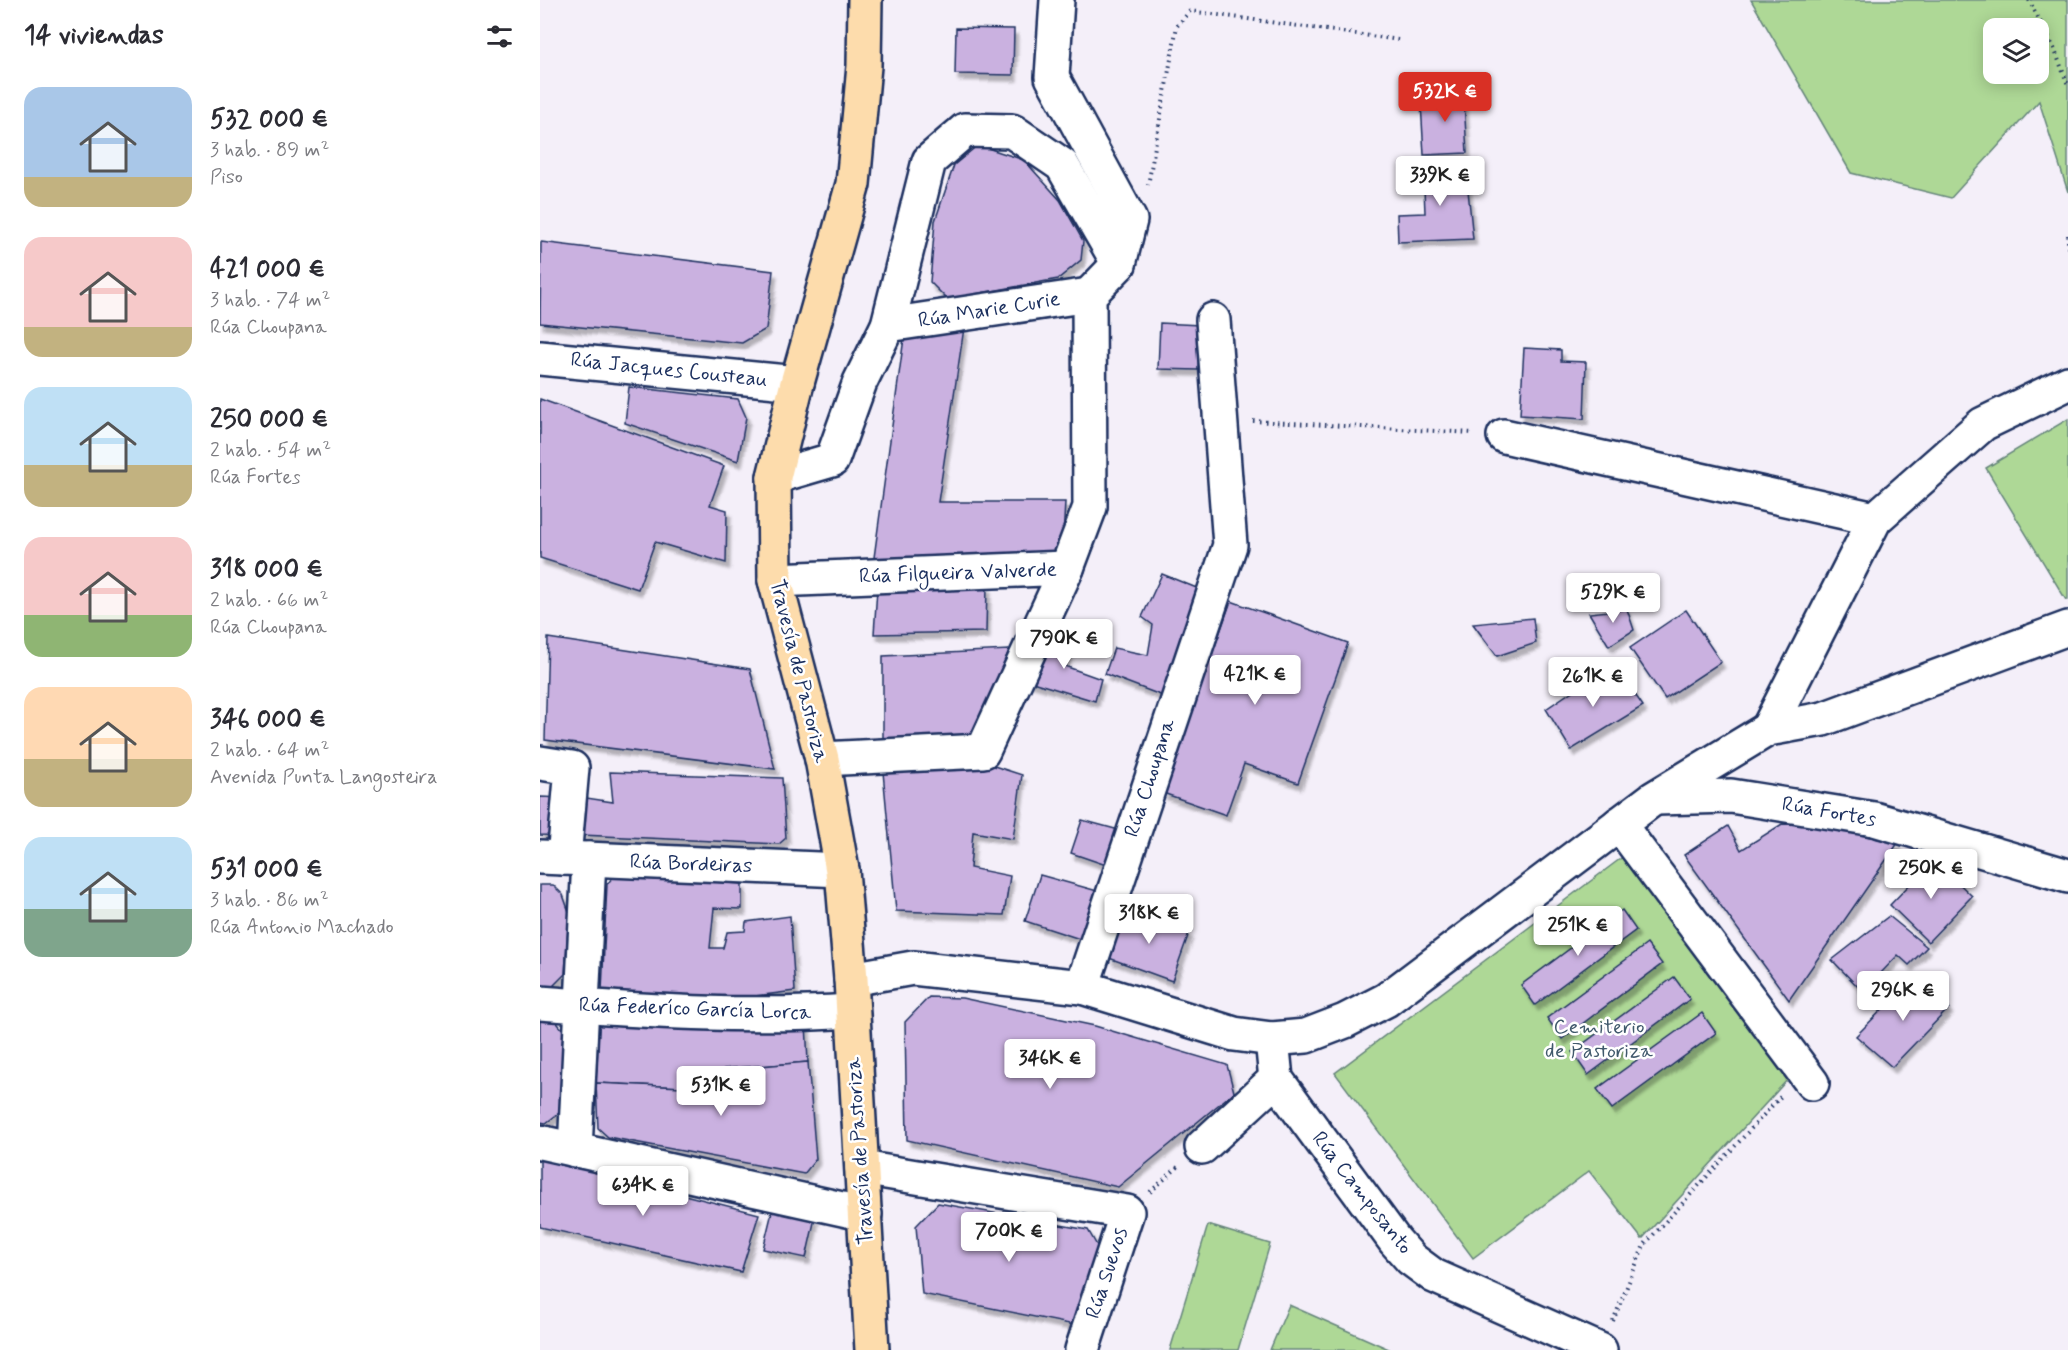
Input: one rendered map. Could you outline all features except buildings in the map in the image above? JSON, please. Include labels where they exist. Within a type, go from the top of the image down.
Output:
[{"type":"main road","name":"Travesía de Pastoriza","points":[[866,0],[864,66],[853,184],[797,383],[774,477],[775,580],[822,759],[842,870],[851,979],[851,1011],[872,1350]]},
{"type":"street","points":[[1057,0],[1052,77],[1130,220],[1119,264],[1089,295],[1090,507],[1067,568]]},
{"type":"street","points":[[774,477],[832,460],[860,382],[888,325],[929,161],[965,130],[1012,131],[1062,165],[1119,264]]},
{"type":"street","name":"Rúa Marie Curie","points":[[888,325],[1089,295]]},
{"type":"street","name":"Rúa Choupana","points":[[1082,987],[1230,545],[1213,320]]},
{"type":"street","name":"Rúa Jacques Cousteau","points":[[540,358],[797,383]]},
{"type":"street","points":[[1768,729],[1875,519],[1983,424],[2068,383]]},
{"type":"street","points":[[1504,436],[1875,519]]},
{"type":"street","name":"Rúa Filgueira Valverde","points":[[775,580],[1067,568],[983,752],[822,759]]},
{"type":"street","points":[[851,979],[913,968],[1082,987],[1234,1034],[1272,1039],[1306,1036],[1345,1021],[1386,1000],[1654,798],[1768,729],[1823,719],[2068,628]]},
{"type":"street","points":[[540,763],[572,768],[564,858],[580,1006],[575,1150]]},
{"type":"street","name":"Rúa Fortes","points":[[1654,798],[1731,796],[1874,819],[2068,876]]},
{"type":"street","points":[[1619,824],[1807,1077]]},
{"type":"street","name":"Rúa Bordeiras","points":[[564,858],[842,870]]},
{"type":"street","name":"Rúa Federíco García Lorca","points":[[540,1003],[726,1014],[798,1015],[851,1011]]},
{"type":"street","points":[[1202,1147],[1276,1079],[1272,1039]]},
{"type":"street","name":"Rúa Camposanto","points":[[1276,1079],[1395,1241],[1412,1259],[1434,1276],[1605,1340]]},
{"type":"street","points":[[540,1142],[865,1214]]},
{"type":"street","name":"Rúa Suevos","points":[[862,1168],[1127,1212],[1082,1350]]},
{"type":"path","points":[[2029,0],[2054,48],[2068,85]]},
{"type":"path","points":[[1130,220],[1148,186],[1177,26],[1190,11],[1399,40]]},
{"type":"path","points":[[2068,235],[2068,252]]},
{"type":"path","points":[[1220,420],[1450,430],[1504,436]]},
{"type":"path","points":[[1605,1340],[1644,1245],[1807,1077]]},
{"type":"path","points":[[1127,1212],[1202,1147]]},
{"type":"green space","points":[[1751,0],[2068,0],[2068,192],[2039,101],[1951,198],[1851,173]]},
{"type":"green space","points":[[2068,419],[2068,600],[2066,600],[1986,468]]},
{"type":"green space","name":"Cemiterio de Pastoriza","points":[[1628,853],[1789,1078],[1642,1239],[1589,1171],[1473,1258],[1335,1073]]},
{"type":"green space","points":[[1208,1225],[1270,1244],[1238,1350],[1170,1350]]},
{"type":"green space","points":[[1289,1305],[1391,1350],[1270,1350]]}]
